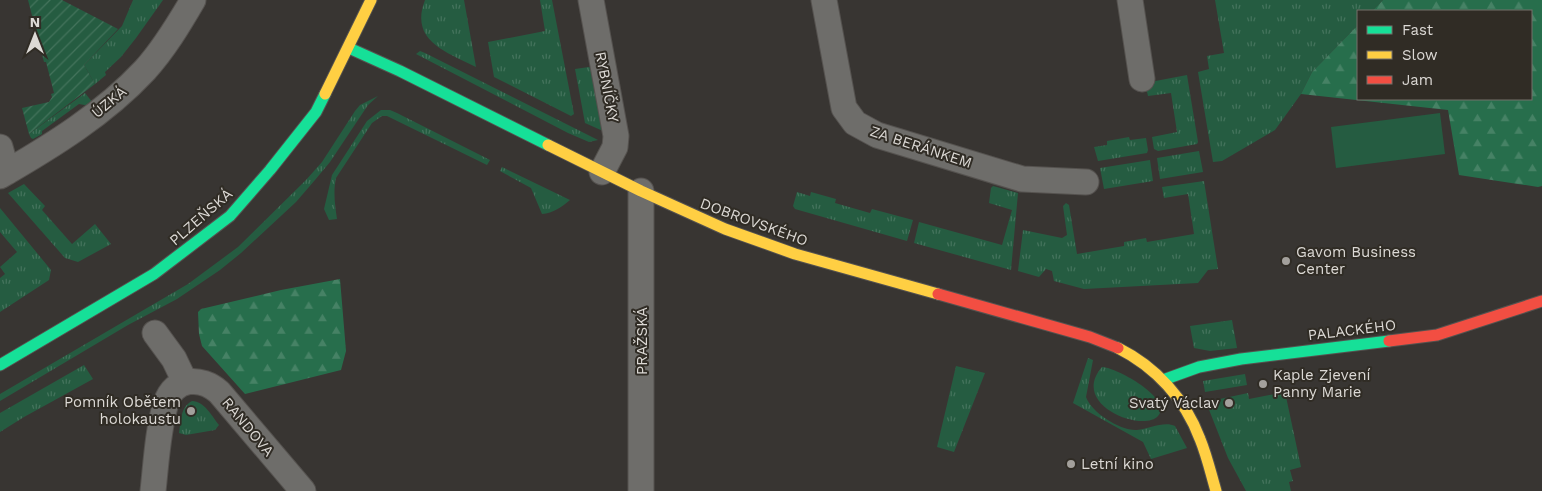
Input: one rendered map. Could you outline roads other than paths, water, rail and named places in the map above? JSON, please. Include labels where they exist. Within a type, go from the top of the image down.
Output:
[{"type":"main road","name":"PLZEŇSKÁ","points":[[0,365],[154,274],[230,216],[270,170],[316,112],[371,0]]},
{"type":"main road","name":"DOBROVSKÉHO","points":[[349,48],[400,71],[641,191],[724,229],[795,254],[1068,331],[1111,345],[1143,363],[1178,396],[1189,413],[1198,433],[1216,491]]},
{"type":"main road","name":"PALACKÉHO","points":[[1163,380],[1199,367],[1241,359],[1438,335],[1542,301]]},
{"type":"street","name":"ÚZKÁ","points":[[3,174],[61,139],[123,92],[157,55],[177,28],[193,0]]},
{"type":"street","name":"RYBNÍČKY","points":[[591,0],[616,136],[615,147],[602,172]]},
{"type":"street","name":"ZA BERÁNKEM","points":[[824,0],[844,108],[854,123],[877,135],[1022,179],[1086,182]]},
{"type":"street","points":[[1130,0],[1142,79]]},
{"type":"street","points":[[0,148],[3,174]]},
{"type":"street","name":"PRAŽSKÁ","points":[[641,191],[641,491]]},
{"type":"street","points":[[153,491],[166,402],[176,387],[185,382],[174,359],[155,333]]},
{"type":"street","name":"RANDOVA","points":[[185,382],[193,380],[203,382],[211,385],[219,392],[302,491]]},
{"type":"place","name":"Gavom Business Center","points":[[1286,261]]},
{"type":"place","name":"Kaple Zjevení Panny Marie","points":[[1263,384]]},
{"type":"place","name":"Svatý Václav","points":[[1229,403]]},
{"type":"place","name":"Pomník Obětem holokaustu","points":[[191,411]]},
{"type":"place","name":"Letní kino","points":[[1071,464]]}]
